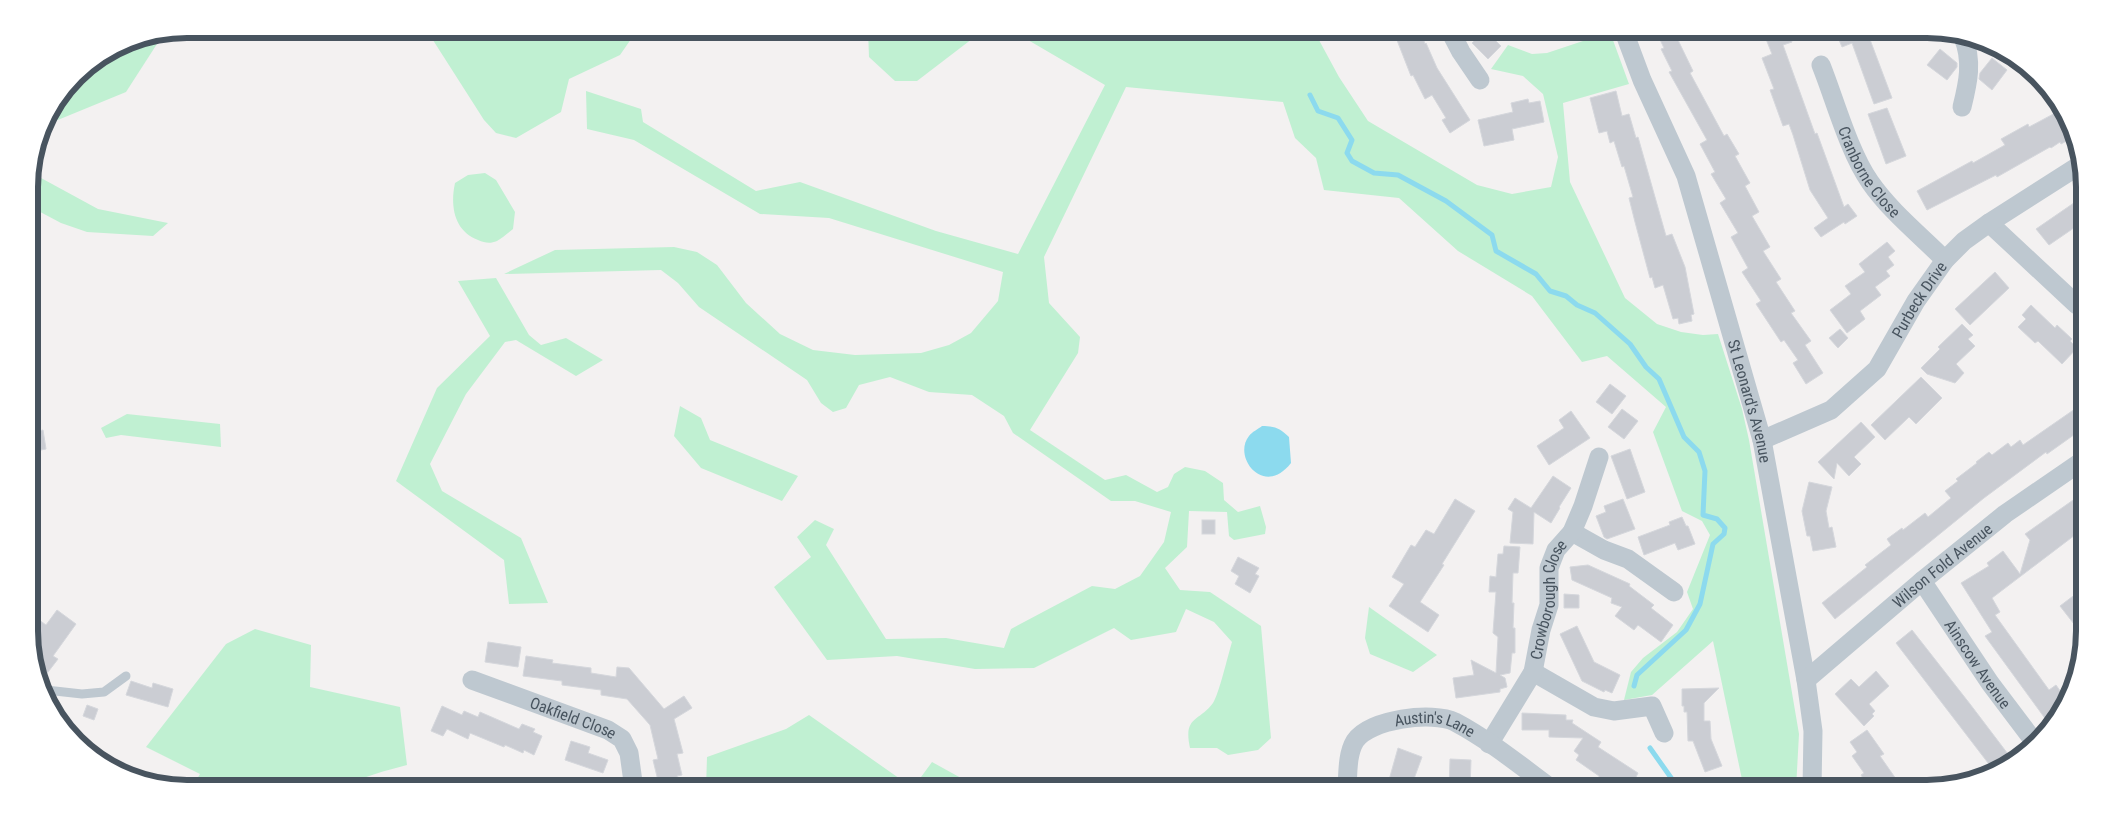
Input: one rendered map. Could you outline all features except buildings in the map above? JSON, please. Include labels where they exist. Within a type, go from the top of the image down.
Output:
[{"type":"street","points":[[1454,38],[1461,52],[1484,83]]},
{"type":"street","name":"St Leonard's Avenue","points":[[1626,38],[1642,80],[1686,176],[1762,440],[1806,680],[1813,731],[1812,780]]},
{"type":"street","points":[[1962,107],[1969,66],[1965,42]]},
{"type":"street","name":"Cranborne Close","points":[[1821,65],[1859,163],[1870,181],[1882,197],[1944,260]]},
{"type":"street","name":"Purbeck Drive","points":[[1762,440],[1831,410],[1877,369],[1916,301],[1944,260],[1964,241],[1989,223],[2075,168]]},
{"type":"street","points":[[1989,223],[2075,297]]},
{"type":"street","name":"Crowborough Close","points":[[1489,744],[1533,672],[1541,630],[1549,605],[1549,568],[1556,550],[1572,532],[1583,506],[1584,477],[1599,457]]},
{"type":"street","name":"Wilson Fold Avenue","points":[[1806,680],[1922,581],[2005,514],[2077,467]]},
{"type":"street","name":"Crowborough Close","points":[[1572,532],[1604,550],[1628,559],[1674,592]]},
{"type":"street","name":"Ainscow Avenue","points":[[1922,581],[1990,683],[2032,738]]},
{"type":"street","name":"Crowborough Close","points":[[1533,672],[1594,707],[1614,711],[1652,706],[1664,733]]},
{"type":"street","name":"Oakfield Close","points":[[472,680],[608,730],[622,739],[629,754],[633,780]]},
{"type":"street","name":"Austin's Lane","points":[[1347,780],[1351,750],[1362,731],[1391,720],[1443,718],[1454,722],[1489,744],[1539,780]]},
{"type":"lane","points":[[50,690],[82,694],[104,692],[126,676]]},
{"type":"green space","points":[[432,38],[632,38],[620,55],[569,79],[561,112],[516,138],[496,133],[484,120]]},
{"type":"green space","points":[[868,38],[973,38],[917,81],[895,81],[869,57]]},
{"type":"green space","points":[[1028,38],[1318,38],[1339,77],[1368,121],[1477,185],[1512,194],[1551,187],[1558,157],[1543,94],[1523,76],[1491,69],[1508,45],[1532,54],[1547,53],[1592,38],[1612,38],[1629,84],[1563,103],[1570,182],[1625,298],[1657,324],[1681,332],[1703,335],[1718,334],[1742,409],[1749,440],[1799,734],[1796,780],[1742,780],[1713,641],[1652,695],[1624,700],[1631,672],[1643,658],[1677,632],[1693,609],[1687,592],[1710,535],[1702,521],[1682,511],[1653,432],[1666,407],[1607,356],[1582,362],[1532,296],[1458,251],[1399,198],[1324,190],[1316,158],[1295,138],[1283,102],[1126,87],[1044,257],[1049,303],[1080,337],[1078,353],[1030,430],[1105,480],[1126,475],[1157,492],[1168,487],[1174,474],[1185,467],[1205,471],[1223,483],[1224,500],[1238,512],[1260,506],[1266,527],[1265,534],[1234,540],[1229,536],[1227,512],[1189,511],[1187,547],[1165,568],[1180,590],[1210,592],[1261,626],[1271,738],[1258,750],[1228,755],[1217,748],[1190,748],[1189,730],[1194,721],[1213,703],[1221,683],[1232,642],[1214,622],[1186,609],[1176,632],[1131,640],[1114,628],[1034,668],[975,669],[897,656],[827,660],[774,587],[811,557],[797,537],[815,520],[834,529],[826,545],[886,639],[946,638],[1004,648],[1011,629],[1092,586],[1115,589],[1140,576],[1164,542],[1171,512],[1135,501],[1111,501],[1013,433],[1004,416],[972,395],[929,392],[890,377],[859,385],[846,408],[833,412],[821,403],[807,380],[699,307],[678,283],[661,270],[504,274],[555,250],[674,247],[697,252],[717,265],[746,303],[780,334],[813,350],[855,355],[921,353],[949,345],[971,333],[998,301],[1003,272],[829,218],[760,214],[634,140],[587,129],[586,91],[641,109],[643,122],[756,191],[800,182],[936,231],[1018,254],[1105,85],[1028,40]]},
{"type":"green space","points":[[160,40],[126,92],[52,122],[68,96],[96,68],[112,57],[138,45]]},
{"type":"green space","points":[[485,173],[496,180],[515,212],[513,229],[497,241],[490,243],[478,240],[464,231],[456,217],[453,200],[455,183],[468,175]]},
{"type":"green space","points":[[38,176],[98,209],[168,223],[153,236],[87,232],[61,223],[38,211]]},
{"type":"green space","points":[[496,278],[529,335],[541,345],[566,338],[603,360],[576,376],[516,340],[505,342],[466,394],[430,464],[442,491],[521,538],[548,603],[509,604],[504,560],[396,481],[437,388],[490,336],[458,281]]},
{"type":"green space","points":[[680,406],[701,418],[710,440],[798,476],[782,501],[701,468],[674,436]]},
{"type":"green space","points":[[127,414],[220,424],[221,447],[121,435],[106,438],[101,428]]},
{"type":"green space","points":[[1369,607],[1437,655],[1413,672],[1370,654],[1365,638]]},
{"type":"green space","points":[[255,629],[311,645],[310,687],[400,707],[407,765],[359,780],[196,780],[200,774],[146,747],[226,644]]},
{"type":"green space","points":[[809,715],[902,780],[706,780],[707,757],[786,729]]},
{"type":"green space","points":[[932,762],[965,780],[919,780]]},
{"type":"water","points":[[1262,426],[1277,428],[1289,437],[1291,463],[1281,473],[1271,476],[1261,475],[1254,471],[1248,463],[1245,454],[1245,445],[1249,436]]},
{"type":"waterway","points":[[1310,95],[1318,111],[1338,118],[1352,140],[1347,153],[1352,161],[1374,173],[1398,175],[1446,201],[1492,235],[1496,251],[1536,274],[1550,291],[1566,296],[1577,305],[1595,313],[1630,344],[1646,367],[1659,379],[1684,437],[1699,452],[1705,471],[1703,515],[1717,519],[1725,528],[1724,534],[1713,544],[1700,604],[1686,630],[1637,675],[1634,686]]},
{"type":"waterway","points":[[1650,748],[1673,780]]}]
